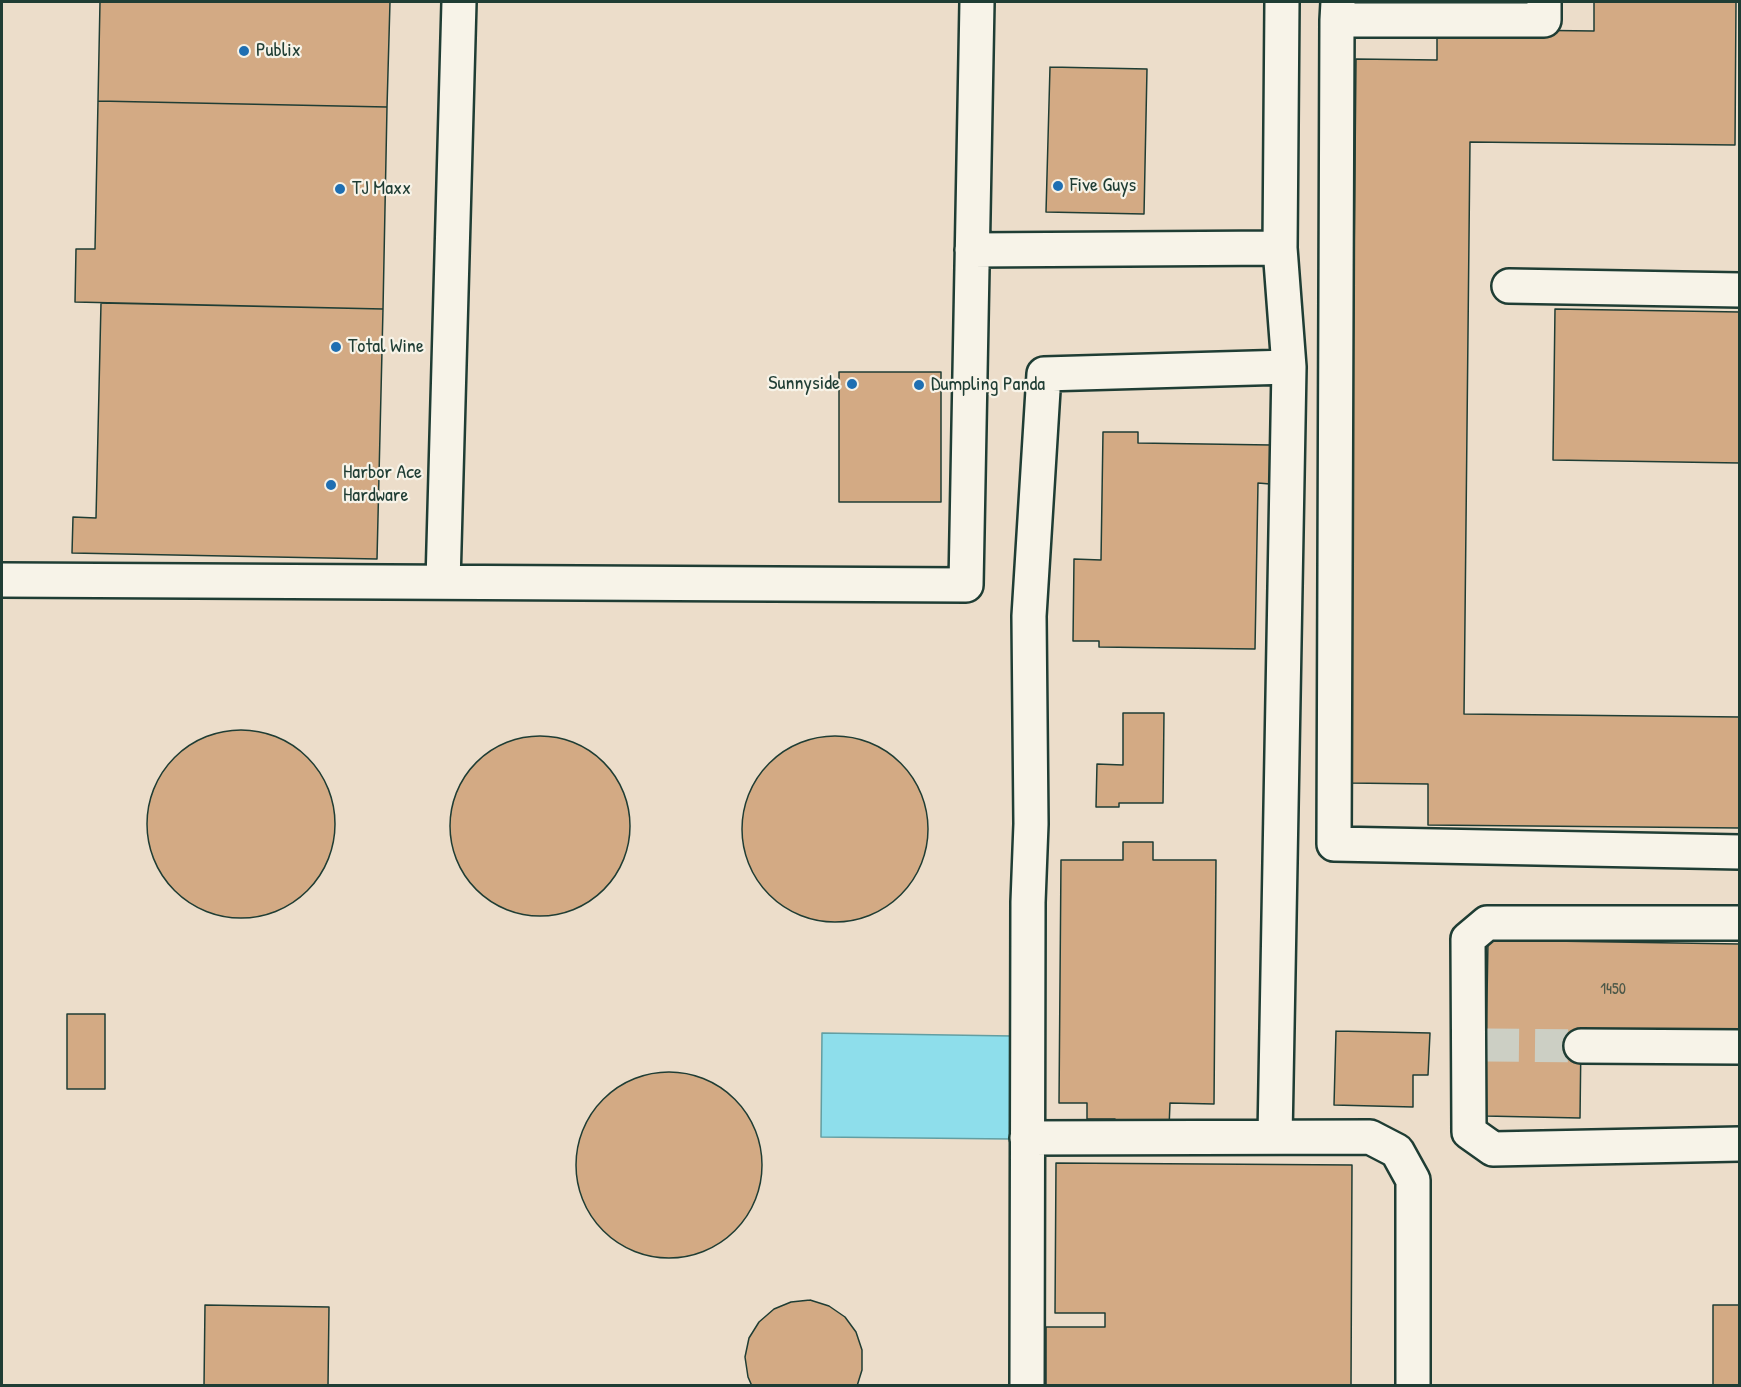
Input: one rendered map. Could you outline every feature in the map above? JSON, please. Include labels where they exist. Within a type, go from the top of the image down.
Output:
[{"type":"lane","points":[[443,582],[459,2]]},
{"type":"lane","points":[[2,580],[966,585],[977,2]]},
{"type":"lane","points":[[1275,1137],[1290,367],[1280,248],[1282,2]]},
{"type":"lane","points":[[1544,2],[1544,20],[1337,11],[1334,843],[1740,852]]},
{"type":"lane","points":[[972,250],[1280,248]]},
{"type":"lane","points":[[1509,286],[1740,290]]},
{"type":"lane","points":[[1027,1386],[1028,902],[1031,824],[1029,616],[1044,374],[1290,367]]},
{"type":"lane","points":[[1740,923],[1487,923],[1468,939],[1478,1045],[1469,1132],[1493,1149],[1740,1144]]},
{"type":"lane","points":[[1581,1046],[1740,1047]]},
{"type":"lane","points":[[1027,1138],[1370,1137],[1397,1151],[1413,1180],[1413,1386]]},
{"type":"shaded area","points":[[2,2],[1739,2],[1739,1385],[2,1386]]},
{"type":"water","points":[[822,1033],[1012,1036],[1010,1139],[821,1137]]},
{"type":"building","name":"Publix","points":[[100,2],[390,2],[387,107],[98,101]]},
{"type":"building","points":[[1594,2],[1736,2],[1735,145],[1470,142],[1464,714],[1740,717],[1740,828],[1428,825],[1428,784],[1349,783],[1356,59],[1437,60],[1437,29],[1594,31]]},
{"type":"building","points":[[1050,67],[1147,69],[1144,214],[1046,212]]},
{"type":"building","points":[[98,101],[387,107],[383,309],[75,302],[76,249],[95,249]]},
{"type":"building","points":[[101,303],[383,309],[377,559],[72,553],[73,517],[96,518]]},
{"type":"building","points":[[1555,309],[1740,312],[1740,463],[1553,460]]},
{"type":"building","points":[[839,372],[941,372],[941,502],[839,502]]},
{"type":"building","points":[[1103,432],[1138,432],[1138,443],[1271,445],[1270,484],[1258,483],[1255,649],[1099,647],[1099,641],[1073,641],[1074,559],[1101,560]]},
{"type":"building","points":[[1123,713],[1164,713],[1163,803],[1119,803],[1119,807],[1096,807],[1097,764],[1123,765]]},
{"type":"building","points":[[232,730],[250,730],[277,737],[308,757],[328,788],[335,824],[328,860],[308,891],[277,911],[250,918],[232,918],[197,907],[181,897],[168,884],[151,851],[147,833],[147,815],[158,780],[168,764],[181,751],[214,734]]},
{"type":"building","points":[[540,736],[558,737],[575,742],[604,762],[624,791],[629,808],[629,844],[624,861],[604,890],[575,910],[558,915],[540,916],[522,915],[505,910],[476,890],[456,861],[451,844],[450,826],[451,808],[456,791],[476,762],[505,742],[522,737]]},
{"type":"building","points":[[835,736],[871,743],[901,763],[921,793],[928,829],[921,865],[901,895],[871,915],[835,922],[799,915],[769,895],[749,865],[742,829],[749,793],[769,763],[799,743]]},
{"type":"building","points":[[1123,842],[1153,842],[1153,860],[1216,860],[1214,1104],[1170,1103],[1169,1128],[1115,1128],[1115,1119],[1087,1119],[1087,1103],[1059,1103],[1061,860],[1123,860]]},
{"type":"building","points":[[1488,940],[1740,944],[1740,1039],[1581,1037],[1580,1118],[1485,1116]]},
{"type":"building","points":[[67,1014],[105,1014],[105,1089],[67,1089]]},
{"type":"building","points":[[1336,1031],[1430,1033],[1428,1075],[1413,1075],[1413,1107],[1334,1105]]},
{"type":"building","points":[[669,1072],[705,1079],[735,1099],[755,1129],[762,1165],[755,1201],[735,1231],[705,1251],[669,1258],[633,1251],[603,1231],[583,1201],[576,1165],[583,1129],[603,1099],[633,1079]]},
{"type":"building","points":[[1056,1163],[1352,1165],[1351,1386],[1046,1386],[1046,1327],[1105,1327],[1105,1313],[1055,1313]]},
{"type":"building","points":[[810,1300],[829,1306],[845,1317],[856,1332],[862,1350],[862,1370],[857,1386],[752,1386],[745,1357],[749,1338],[759,1322],[774,1309],[791,1302]]},
{"type":"building","points":[[205,1305],[329,1307],[328,1386],[204,1386]]},
{"type":"building","points":[[1713,1305],[1740,1305],[1740,1386],[1713,1386]]},
{"type":"tunnel","points":[[1486,1045],[1581,1046]]},
{"type":"place","name":"Publix","points":[[244,51]]},
{"type":"place","name":"Five Guys","points":[[1058,186]]},
{"type":"place","name":"TJ Maxx","points":[[340,189]]},
{"type":"place","name":"Total Wine","points":[[336,347]]},
{"type":"place","name":"Sunnyside","points":[[852,384]]},
{"type":"place","name":"Dumpling Panda","points":[[919,385]]},
{"type":"place","name":"Harbor Ace Hardware","points":[[331,485]]}]
